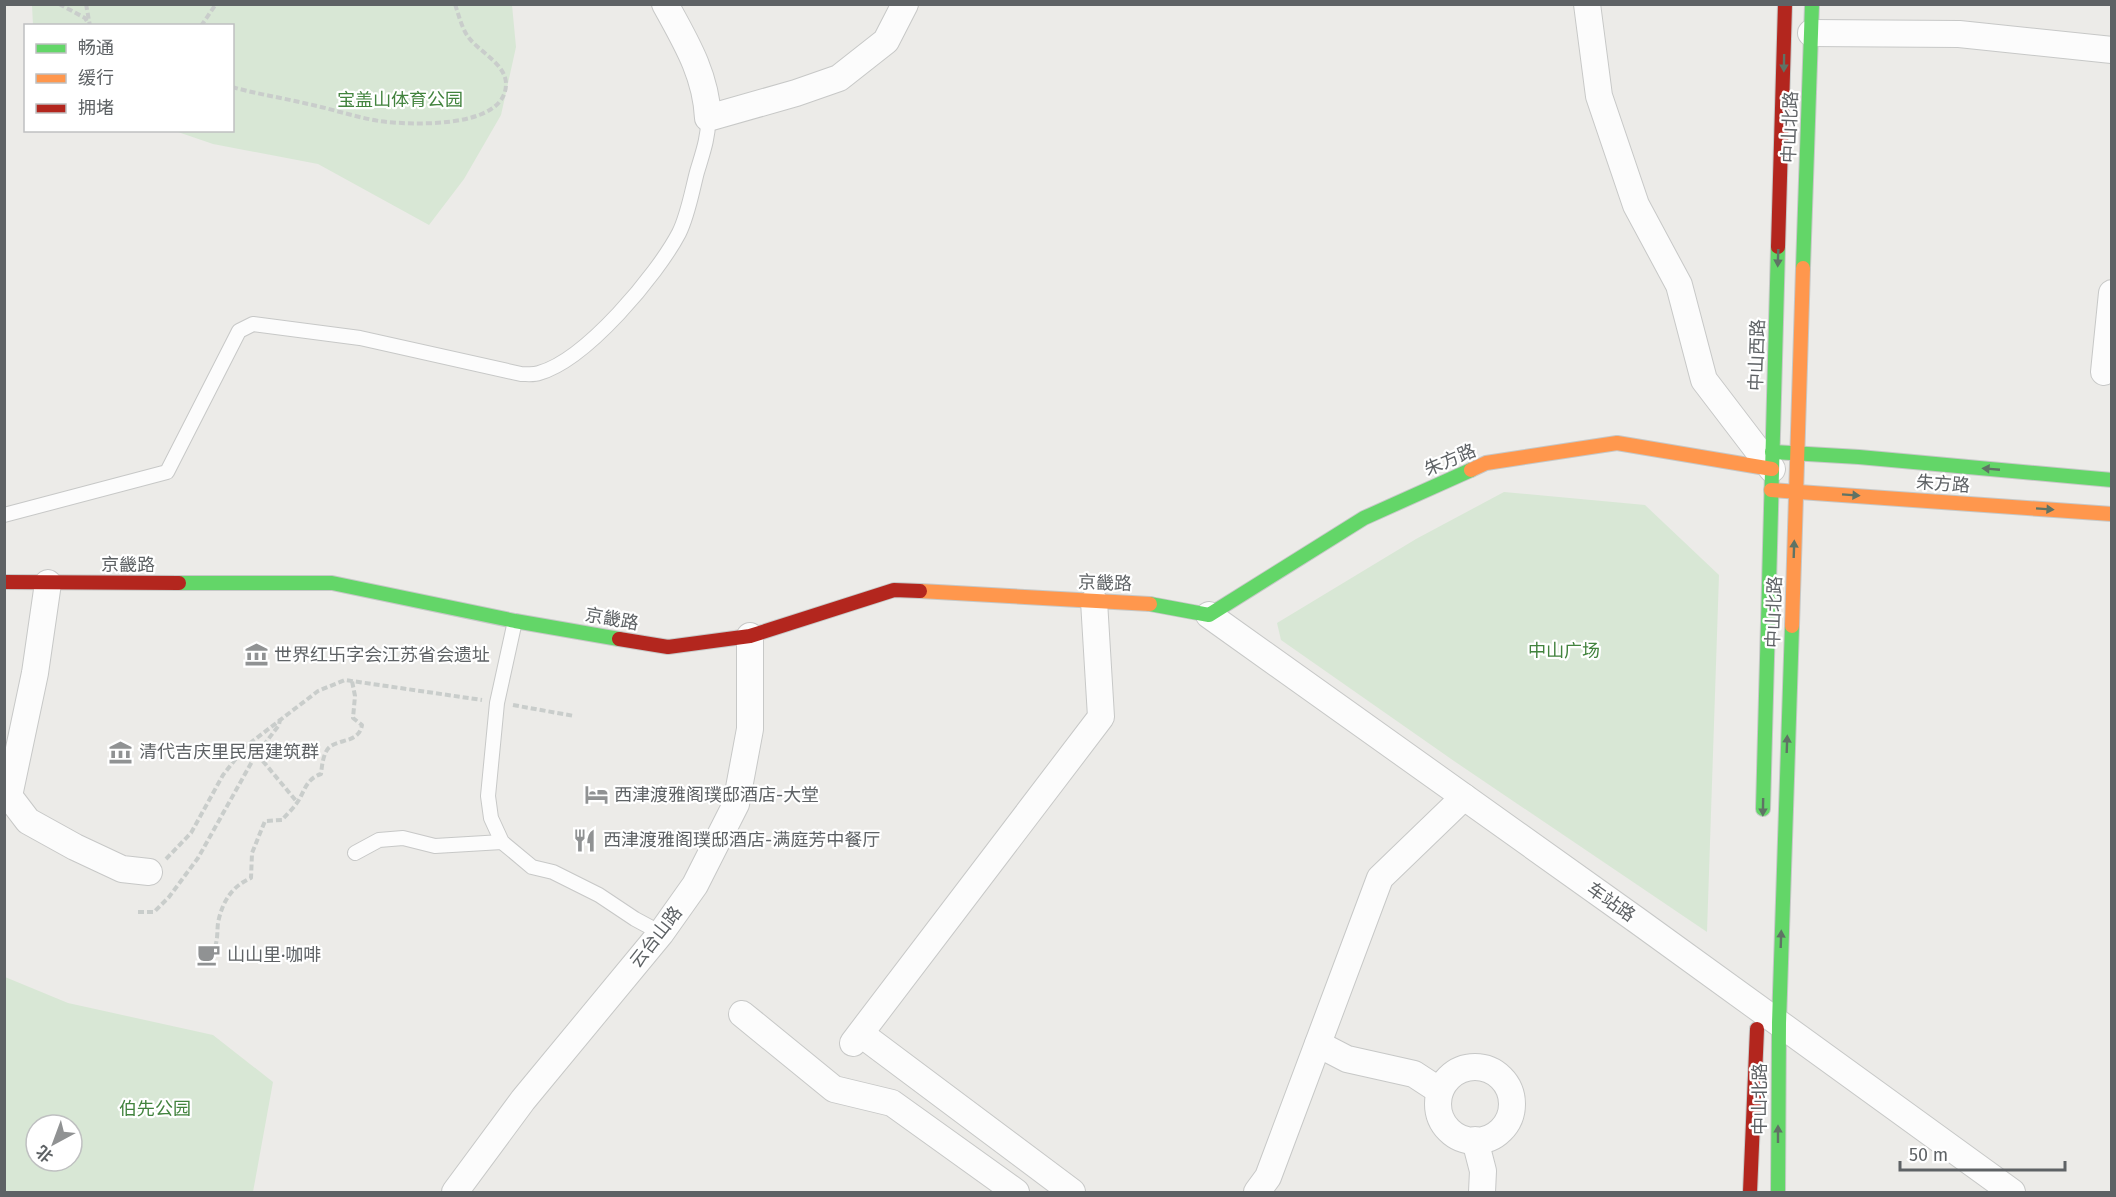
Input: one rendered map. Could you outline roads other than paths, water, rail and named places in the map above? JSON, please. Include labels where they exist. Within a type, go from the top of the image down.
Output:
[{"type":"main road","name":"中山西路","points":[[1763,822],[1785,4]]},
{"type":"main road","points":[[1811,33],[1812,4]]},
{"type":"main road","name":"中山北路","points":[[1778,1192],[1779,1023],[1811,33]]},
{"type":"main road","name":"朱方路","points":[[1209,615],[1364,518],[1486,463],[1617,443],[1772,470],[1795,490],[2112,514]]},
{"type":"main road","name":"朱方路","points":[[1772,470],[1797,453],[2112,480]]},
{"type":"main road","name":"京畿路","points":[[4,582],[332,583],[515,621],[668,647],[750,636],[894,590],[1138,602],[1209,615]]},
{"type":"main road","name":"中山北路","points":[[1750,1192],[1758,1002]]},
{"type":"street","points":[[670,9],[699,70],[707,96],[708,118],[839,78],[886,41],[905,4]]},
{"type":"street","points":[[1587,4],[1599,96],[1636,205],[1679,285],[1704,380],[1772,470]]},
{"type":"street","points":[[1811,33],[1959,34],[2112,50]]},
{"type":"street","points":[[2104,372],[2112,293]]},
{"type":"street","points":[[48,583],[35,674],[9,796],[28,821],[66,842],[122,869],[149,872]]},
{"type":"street","points":[[1072,1192],[857,1039],[1101,717],[1094,601]]},
{"type":"street","name":"车站路","points":[[1209,615],[1464,798],[1758,1002],[1779,1023],[2012,1192]]},
{"type":"street","name":"云台山路","points":[[455,1192],[523,1100],[661,933],[695,885],[736,804],[750,729],[750,636]]},
{"type":"street","points":[[1257,1192],[1268,1177],[1380,878],[1464,798]]},
{"type":"street","points":[[742,1014],[834,1089],[892,1103],[1016,1192]]},
{"type":"street","points":[[1318,1044],[1347,1059],[1414,1074],[1440,1091]]},
{"type":"street","points":[[1465,1068],[1487,1069],[1505,1083],[1510,1094],[1512,1106],[1509,1118],[1502,1129],[1492,1137],[1467,1140],[1455,1135],[1446,1127],[1437,1103],[1440,1091],[1454,1073],[1465,1068]]},
{"type":"street","points":[[1475,1140],[1483,1171],[1482,1192]]},
{"type":"lane","points":[[4,515],[167,472],[239,331],[253,324],[360,338],[521,374],[539,373],[564,362],[635,297],[661,263],[680,231],[703,153],[709,126],[708,118]]},
{"type":"lane","points":[[515,621],[497,703],[488,796],[490,818],[502,842],[532,867],[553,872],[599,895],[661,933]]},
{"type":"lane","points":[[355,853],[379,840],[403,838],[435,846],[502,842]]},
{"type":"place","name":"世界红卐字会江苏省会遗址","points":[[256,655]]},
{"type":"place","name":"清代吉庆里民居建筑群","points":[[121,752]]},
{"type":"place","name":"西津渡雅阁璞邸酒店-大堂","points":[[596,795]]},
{"type":"place","name":"西津渡雅阁璞邸酒店-满庭芳中餐厅","points":[[585,840]]},
{"type":"place","name":"山山里·咖啡","points":[[209,955]]},
{"type":"park label","name":"宝盖山体育公园","points":[[400,100]]},
{"type":"park label","name":"中山广场","points":[[1564,651]]},
{"type":"park label","name":"伯先公园","points":[[155,1109]]}]
